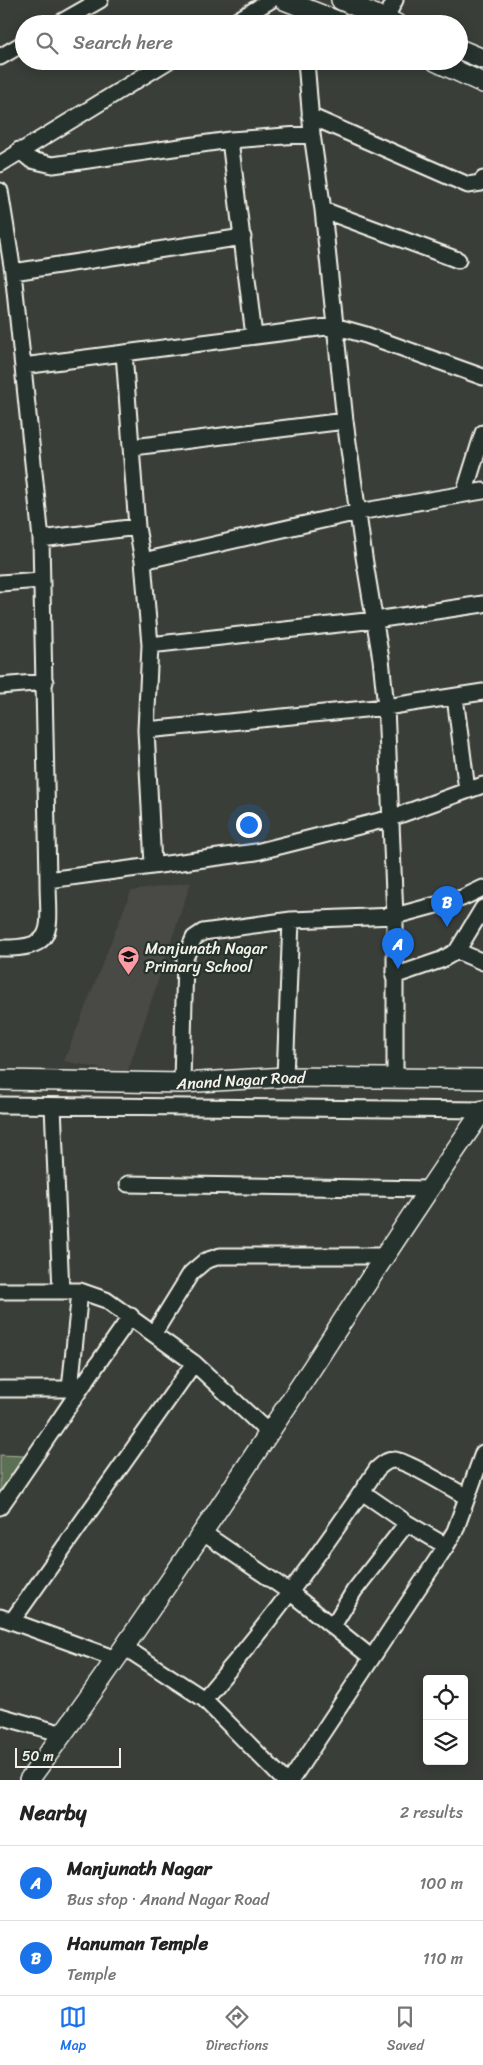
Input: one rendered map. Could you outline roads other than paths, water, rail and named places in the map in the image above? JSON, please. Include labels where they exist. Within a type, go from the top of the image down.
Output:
[{"type":"street","points":[[74,15],[100,0]]},
{"type":"street","points":[[246,15],[271,0]]},
{"type":"street","points":[[284,0],[302,15]]},
{"type":"street","points":[[341,0],[373,15]]},
{"type":"street","points":[[390,15],[395,0]]},
{"type":"street","points":[[0,57],[15,48]]},
{"type":"street","points":[[468,52],[483,58]]},
{"type":"street","points":[[0,164],[19,150],[153,70]]},
{"type":"street","points":[[307,70],[310,116],[323,210],[345,421],[386,707],[395,916],[395,1077]]},
{"type":"street","points":[[455,70],[483,83]]},
{"type":"street","points":[[310,116],[468,185],[481,183],[483,179]]},
{"type":"street","points":[[19,150],[31,160],[53,165],[230,140],[312,134]]},
{"type":"street","points":[[230,140],[254,336]]},
{"type":"street","points":[[0,191],[13,272],[41,539],[48,880],[48,928],[44,939],[34,946],[0,948]]},
{"type":"street","points":[[323,210],[458,260]]},
{"type":"street","points":[[13,272],[243,238]]},
{"type":"street","points":[[23,366],[334,326],[366,335],[483,377]]},
{"type":"street","points":[[124,353],[150,645],[146,730],[153,865]]},
{"type":"street","points":[[132,447],[345,421]]},
{"type":"street","points":[[464,494],[483,433]]},
{"type":"street","points":[[143,561],[358,512],[483,491]]},
{"type":"street","points":[[41,539],[138,527]]},
{"type":"street","points":[[0,583],[41,580]]},
{"type":"street","points":[[150,645],[375,620],[483,604]]},
{"type":"street","points":[[0,686],[45,682]]},
{"type":"street","points":[[146,730],[386,707],[483,692]]},
{"type":"street","points":[[455,697],[467,790]]},
{"type":"street","points":[[48,880],[256,852],[391,818],[483,785]]},
{"type":"street","points":[[182,1083],[184,958],[194,938],[202,932],[291,920],[395,916],[462,898],[483,888]]},
{"type":"street","points":[[394,976],[441,960],[457,951],[483,908]]},
{"type":"street","points":[[285,1077],[291,920]]},
{"type":"street","points":[[457,951],[483,962]]},
{"type":"street","name":"Anand Nagar Road","points":[[0,1080],[182,1083],[285,1077],[483,1079]]},
{"type":"street","points":[[0,1105],[483,1110]]},
{"type":"street","points":[[53,1106],[61,1290]]},
{"type":"street","points":[[29,1780],[120,1653],[202,1532],[428,1189],[483,1110]]},
{"type":"street","points":[[128,1184],[428,1189]]},
{"type":"street","points":[[154,1332],[191,1273],[205,1261],[220,1256],[385,1256]]},
{"type":"street","points":[[0,1291],[80,1291],[106,1300],[132,1316],[194,1363],[269,1433]]},
{"type":"street","points":[[74,1389],[80,1291]]},
{"type":"street","points":[[0,1507],[56,1426],[74,1389],[132,1316]]},
{"type":"street","points":[[194,1363],[6,1619],[120,1653],[204,1699],[284,1780]]},
{"type":"street","points":[[0,1389],[74,1389]]},
{"type":"street","points":[[291,1780],[455,1531],[483,1453]]},
{"type":"street","points":[[204,1699],[290,1593],[377,1469],[386,1461],[395,1460],[467,1497]]},
{"type":"street","points":[[362,1492],[407,1523],[446,1546]]},
{"type":"street","points":[[333,1626],[354,1591],[407,1523]]},
{"type":"street","points":[[202,1532],[290,1593],[372,1658]]},
{"type":"street","points":[[0,1716],[63,1734]]},
{"type":"place","name":"Hanuman Temple","points":[[447,927]]},
{"type":"place","name":"Manjunath Nagar","points":[[398,969]]},
{"type":"place","name":"Manjunath Nagar Primary School","points":[[129,976]]}]
